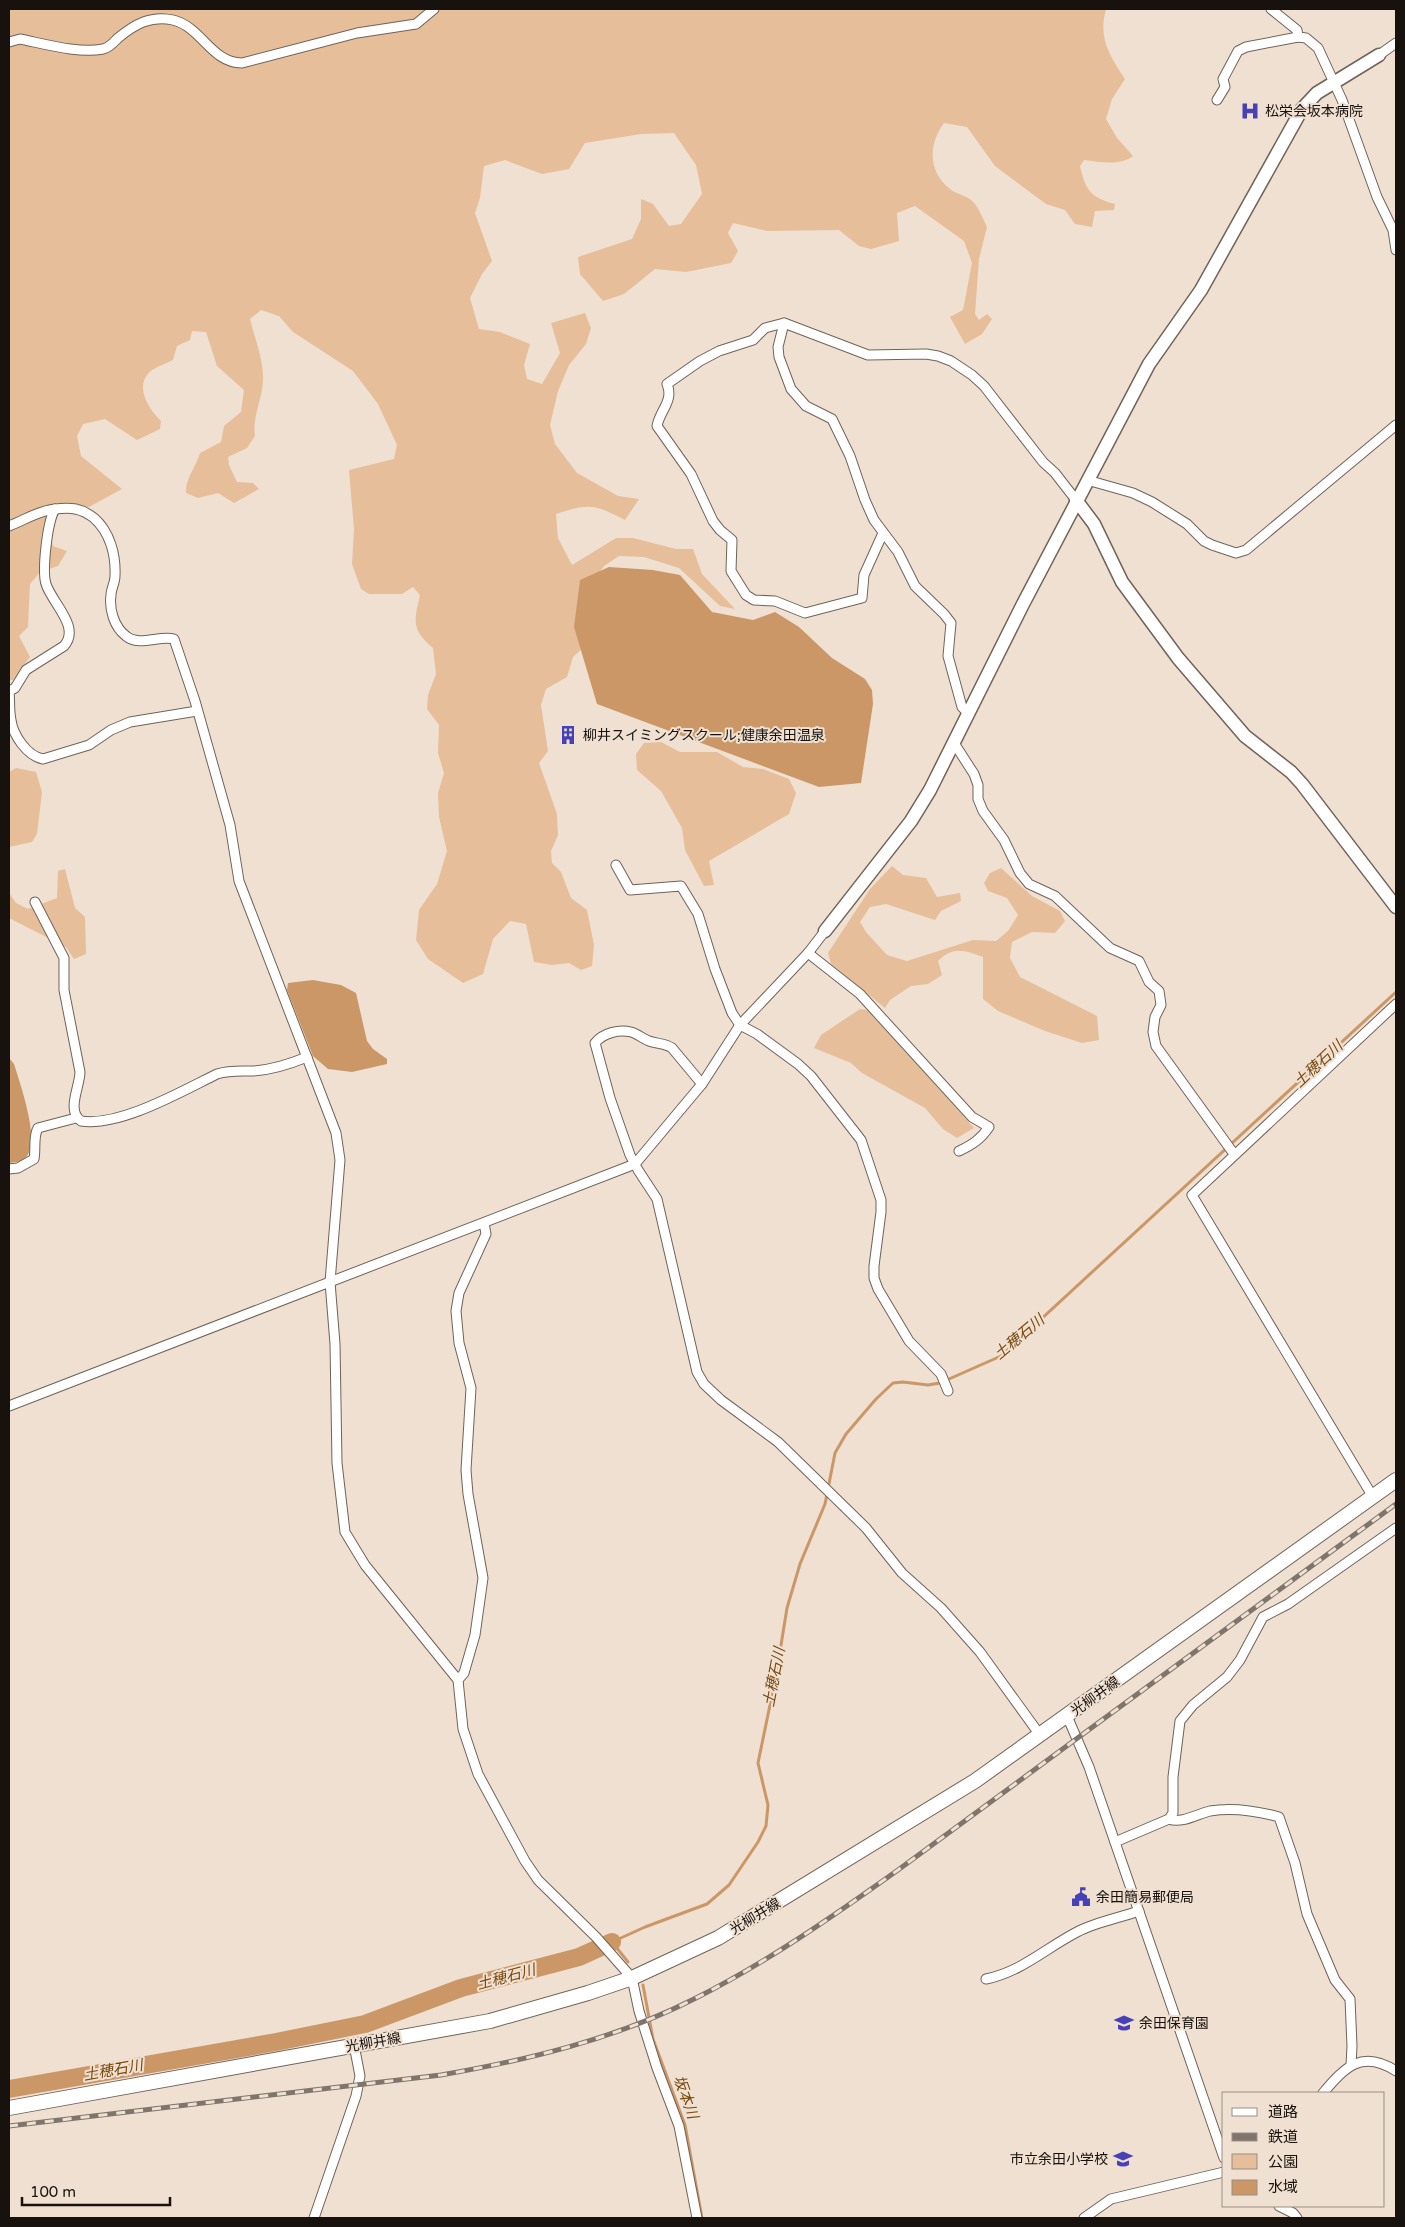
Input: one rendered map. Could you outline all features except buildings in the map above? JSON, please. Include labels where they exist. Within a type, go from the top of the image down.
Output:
[{"type":"main road","name":"光柳井線","points":[[9,2108],[490,2021],[588,1993],[632,1978],[718,1938],[975,1781],[1396,1480]]},
{"type":"street","points":[[9,42],[20,40],[87,52],[106,49],[130,28],[144,20],[161,18],[190,26],[221,58],[233,63],[242,63],[356,33],[416,24],[434,9]]},
{"type":"street","points":[[1271,9],[1297,30],[1298,37]]},
{"type":"street","points":[[1217,100],[1225,87],[1222,79],[1238,51],[1246,47],[1298,37],[1306,38],[1318,48],[1362,152],[1377,198],[1393,230],[1396,250]]},
{"type":"street","points":[[9,1406],[635,1164],[702,1084],[740,1025],[808,953],[911,821],[930,790],[1086,480],[1149,364],[1201,290],[1302,109],[1312,98],[1333,82],[1394,48]]},
{"type":"street","points":[[784,323],[778,347],[779,357],[792,389],[806,406],[832,419],[850,456],[874,520],[898,552],[915,586],[944,614],[951,624],[948,656],[962,707],[968,713]]},
{"type":"street","points":[[883,533],[864,575],[862,598],[799,613],[786,605],[774,601],[754,600],[746,596],[731,572],[732,540],[713,521],[691,474],[657,426],[659,418],[669,400],[670,392],[667,384],[706,358],[753,340],[765,328],[784,323],[868,355],[926,354],[951,361],[972,375],[984,386],[1094,524],[1122,582],[1158,632],[1245,736],[1291,772],[1302,784],[1396,907]]},
{"type":"street","points":[[1086,480],[1133,494],[1152,502],[1187,524],[1204,541],[1236,553],[1246,550],[1396,426]]},
{"type":"street","points":[[9,526],[33,514],[54,509],[74,508],[84,510],[102,525],[107,532],[115,565],[115,579],[110,594],[112,614],[117,625],[126,636],[133,640],[168,637],[174,639],[197,711],[233,839],[240,881],[336,1132],[340,1148],[330,1282],[335,1344],[337,1463],[345,1532],[365,1565],[458,1680],[464,1729],[478,1774],[524,1861],[538,1880],[613,1954],[632,1978],[639,2011],[657,2068],[679,2126],[696,2218]]},
{"type":"street","points":[[54,509],[46,533],[45,582],[66,618],[70,636],[64,646],[26,670],[15,688],[9,691],[13,729],[24,746],[36,758],[43,759],[89,745],[110,730],[130,722],[197,711]]},
{"type":"street","points":[[954,743],[974,774],[978,785],[978,799],[983,811],[1004,840],[1020,873],[1028,884],[1055,896],[1110,948],[1139,961],[1149,982],[1159,991],[1161,1005],[1153,1032],[1156,1046],[1230,1149]]},
{"type":"street","points":[[616,866],[630,890],[681,886],[698,914],[715,969],[732,1013],[740,1025],[757,1034],[811,1076],[860,1140],[880,1200],[881,1212],[874,1266],[874,1278],[878,1290],[909,1341],[937,1369],[946,1386]]},
{"type":"street","points":[[35,902],[64,958],[64,990],[80,1072],[80,1082],[74,1102],[76,1118]]},
{"type":"street","points":[[808,953],[860,994],[972,1117],[989,1126],[983,1135],[972,1145],[959,1151]]},
{"type":"street","points":[[1373,1497],[1192,1195],[1230,1149],[1396,1004]]},
{"type":"street","points":[[702,1084],[672,1048],[666,1044],[651,1042],[632,1032],[626,1031],[612,1032],[601,1037],[595,1043],[610,1098],[635,1164],[657,1199],[693,1361],[704,1384],[721,1400],[778,1442],[866,1528],[902,1573],[941,1608],[980,1652],[1040,1735]]},
{"type":"street","points":[[9,1169],[18,1168],[34,1159],[35,1133],[38,1128],[76,1118],[88,1122],[110,1118],[138,1110],[229,1070],[265,1070],[290,1064],[307,1057]]},
{"type":"street","points":[[458,1680],[464,1673],[475,1635],[483,1578],[468,1494],[466,1470],[471,1388],[459,1343],[456,1311],[459,1293],[486,1234],[484,1223]]},
{"type":"street","points":[[1169,1819],[1173,1813],[1173,1777],[1178,1728],[1184,1716],[1193,1705],[1227,1677],[1240,1660],[1263,1617],[1288,1604],[1396,1528]]},
{"type":"street","points":[[1067,1716],[1089,1767],[1222,2152]]},
{"type":"street","points":[[1115,1842],[1169,1819],[1180,1820],[1222,1810],[1249,1811],[1279,1817],[1296,1863],[1307,1914],[1335,1980],[1350,1999],[1351,2065]]},
{"type":"street","points":[[986,1980],[1024,1966],[1077,1932],[1139,1911]]},
{"type":"street","points":[[314,2218],[356,2096],[360,2076],[354,2046]]},
{"type":"street","points":[[1323,2092],[1338,2075],[1351,2065],[1365,2061],[1385,2064],[1396,2072]]},
{"type":"street","points":[[1084,2218],[1112,2199],[1222,2172]]},
{"type":"street","points":[[1281,2207],[1297,2218]]},
{"type":"green space","points":[[9,9],[1106,9],[1103,29],[1106,46],[1125,79],[1112,99],[1106,119],[1117,138],[1133,156],[1116,162],[1084,160],[1080,166],[1084,182],[1090,192],[1100,199],[1115,204],[1114,210],[1095,211],[1092,227],[1075,224],[1065,210],[1046,204],[995,166],[967,127],[944,123],[935,140],[933,149],[934,166],[943,182],[950,189],[974,202],[987,227],[979,259],[975,314],[979,320],[987,314],[992,319],[982,334],[965,344],[950,317],[963,310],[972,263],[964,241],[915,206],[897,213],[899,241],[871,249],[859,246],[839,230],[767,231],[733,223],[728,233],[738,251],[731,263],[686,272],[655,269],[624,294],[603,301],[580,274],[578,257],[632,239],[641,219],[641,199],[653,204],[669,226],[681,224],[702,194],[696,165],[674,133],[641,134],[585,143],[569,169],[542,174],[505,160],[484,166],[480,198],[475,213],[492,261],[482,274],[470,298],[479,329],[500,332],[530,344],[524,365],[527,379],[542,384],[560,353],[551,323],[585,313],[591,328],[586,344],[569,365],[558,391],[550,425],[555,444],[577,473],[618,496],[639,499],[625,520],[606,511],[591,507],[576,508],[556,514],[558,538],[572,565],[616,538],[633,538],[676,549],[693,549],[702,574],[735,609],[720,606],[679,568],[644,557],[619,556],[604,566],[586,592],[589,642],[573,657],[567,677],[546,689],[541,705],[548,751],[539,763],[557,814],[558,835],[551,851],[552,863],[561,872],[571,898],[587,910],[594,945],[592,966],[581,970],[569,963],[552,965],[534,962],[526,924],[510,921],[493,939],[483,974],[463,983],[428,959],[416,940],[419,910],[437,884],[447,851],[439,817],[438,793],[444,773],[438,753],[439,725],[427,709],[428,695],[436,674],[433,648],[421,636],[416,624],[416,612],[420,595],[413,587],[402,594],[369,594],[361,589],[352,564],[354,529],[349,470],[394,459],[397,445],[378,404],[353,371],[293,332],[279,316],[261,310],[250,319],[261,358],[263,373],[254,429],[255,436],[247,448],[228,457],[229,465],[237,482],[253,483],[259,489],[234,503],[218,493],[198,498],[186,493],[187,483],[200,453],[221,442],[224,426],[241,412],[244,390],[217,366],[206,332],[192,331],[190,340],[177,346],[173,360],[152,370],[146,376],[143,389],[147,403],[161,421],[160,429],[137,440],[105,419],[83,424],[77,436],[81,456],[122,489],[89,507],[56,503],[50,514],[48,523],[49,533],[53,546],[67,551],[58,566],[40,572],[30,584],[28,627],[19,636],[30,657],[13,680],[9,680]]},
{"type":"green space","points":[[661,742],[680,752],[717,752],[743,767],[763,769],[789,779],[796,793],[789,814],[709,861],[714,885],[704,886],[685,850],[682,828],[661,791],[637,770],[636,754],[644,743]]},
{"type":"green space","points":[[16,768],[36,772],[42,792],[37,834],[32,842],[9,847],[9,772]]},
{"type":"green space","points":[[892,866],[903,875],[926,878],[937,897],[960,893],[961,901],[941,911],[935,920],[886,904],[870,907],[860,922],[866,932],[887,955],[907,961],[973,940],[996,941],[1008,931],[1018,915],[1007,898],[988,891],[984,883],[990,873],[1001,868],[1032,896],[1060,911],[1065,921],[1055,933],[1032,932],[1012,942],[1010,958],[1020,977],[1097,1016],[1099,1040],[1082,1043],[1045,1031],[998,1011],[983,999],[983,957],[964,951],[954,951],[943,956],[938,961],[942,975],[928,984],[911,986],[890,1000],[885,1008],[831,964],[828,953],[870,889]]},
{"type":"green space","points":[[65,869],[75,908],[85,917],[86,954],[74,959],[66,947],[9,918],[9,893],[16,903],[28,909],[57,898],[58,871]]},
{"type":"green space","points":[[860,1009],[868,1010],[974,1128],[957,1138],[943,1129],[925,1108],[862,1073],[851,1063],[814,1048],[821,1035]]},
{"type":"water","points":[[609,567],[653,570],[680,575],[712,612],[753,620],[775,612],[799,627],[832,658],[865,679],[872,690],[873,704],[861,783],[819,787],[597,704],[574,627],[580,580]]},
{"type":"water","points":[[313,980],[341,985],[356,993],[367,1041],[373,1049],[387,1059],[387,1064],[352,1072],[328,1069],[313,1056],[287,990],[288,983]]},
{"type":"water","points":[[9,1058],[14,1064],[28,1111],[31,1138],[27,1156],[21,1161],[9,1163]]},
{"type":"waterway","name":"土穂石川","points":[[628,1962],[612,1942],[645,1927],[707,1904],[729,1885],[758,1842],[766,1826],[768,1805],[758,1763],[776,1676],[787,1608],[800,1564],[825,1504],[835,1453],[846,1434],[876,1399],[893,1383],[903,1382],[928,1385],[940,1383],[1001,1356],[1396,992]]},
{"type":"waterway","name":"土穂石川","points":[[9,2089],[276,2042],[365,2024],[461,1988],[579,1957],[612,1942]]},
{"type":"waterway","name":"坂本川","points":[[643,1985],[653,2039],[685,2125],[702,2218]]},
{"type":"railway","points":[[9,2126],[441,2075],[538,2055],[602,2037],[664,2013],[747,1970],[798,1939],[848,1905],[1396,1504]]},
{"type":"place","name":"松栄会坂本病院","points":[[1250,111]]},
{"type":"place","name":"柳井スイミングスクール;健康余田温泉","points":[[568,735]]},
{"type":"place","name":"余田簡易郵便局","points":[[1081,1897]]},
{"type":"place","name":"余田保育園","points":[[1124,2023]]},
{"type":"place","name":"市立余田小学校","points":[[1123,2159]]}]
